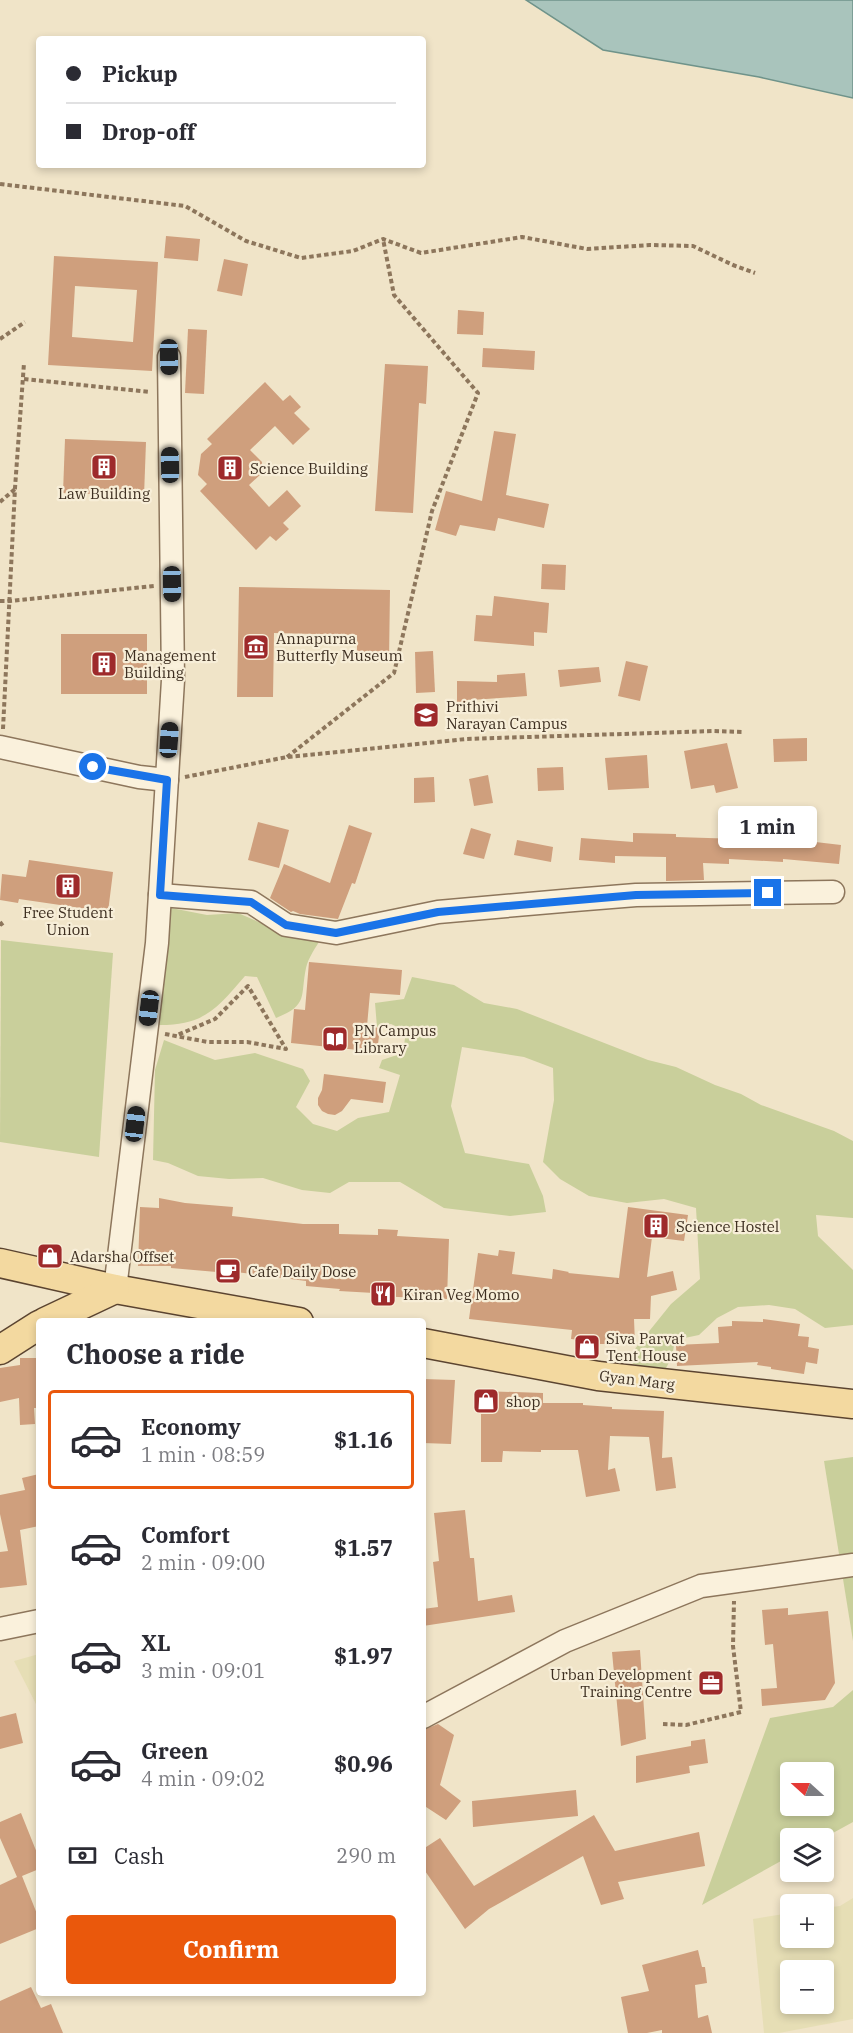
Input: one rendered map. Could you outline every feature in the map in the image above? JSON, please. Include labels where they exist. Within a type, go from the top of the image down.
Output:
[{"type":"main road","points":[[0,1263],[115,1289],[278,1318]]},
{"type":"main road","points":[[53,1318],[115,1289]]},
{"type":"main road","points":[[0,1350],[36,1327]]},
{"type":"main road","name":"Gyan Marg","points":[[426,1344],[598,1376],[853,1404]]},
{"type":"street","points":[[115,1289],[157,943],[173,680],[169,357]]},
{"type":"street","points":[[1,748],[139,777],[167,780]]},
{"type":"street","points":[[160,895],[251,902],[286,925],[336,933],[438,912],[574,900],[636,895],[833,892]]},
{"type":"street","points":[[426,1715],[565,1641],[701,1587],[853,1565]]},
{"type":"street","points":[[0,1629],[36,1622]]},
{"type":"path","points":[[0,184],[185,206],[246,241],[301,258],[353,250],[383,239],[421,254],[522,237],[587,249],[650,245],[693,246],[755,273]]},
{"type":"path","points":[[287,756],[394,673],[432,511],[478,393],[394,295],[383,239]]},
{"type":"path","points":[[0,339],[25,322]]},
{"type":"path","points":[[1,748],[24,363]]},
{"type":"path","points":[[23,379],[169,394]]},
{"type":"path","points":[[0,502],[15,488]]},
{"type":"path","points":[[0,601],[172,584]]},
{"type":"path","points":[[167,780],[287,756],[466,739],[744,732]]},
{"type":"path","points":[[146,1030],[175,1036],[208,1042],[247,1042],[286,1049],[248,986],[215,1019],[175,1036]]},
{"type":"path","points":[[663,1724],[686,1725],[741,1712],[733,1646],[733,1605],[740,1580]]},
{"type":"shaded area","points":[[36,1655],[36,1704],[14,1661]]},
{"type":"shaded area","points":[[853,1898],[853,2019],[779,2033],[764,2033],[753,1919],[780,1915],[780,1948],[834,1948],[834,1907],[840,1906]]},
{"type":"green space","points":[[166,907],[207,915],[238,913],[284,933],[322,937],[307,964],[303,993],[298,1004],[294,1009],[276,1018],[257,977],[245,976],[207,1014],[186,1023],[156,1025]]},
{"type":"green space","points":[[1,940],[113,953],[99,1157],[0,1142]]},
{"type":"green space","points":[[412,977],[454,985],[484,1003],[517,1009],[648,1060],[676,1067],[741,1094],[761,1105],[834,1131],[853,1141],[853,1218],[816,1215],[818,1236],[853,1270],[853,1325],[825,1328],[795,1309],[769,1305],[738,1307],[717,1318],[699,1335],[675,1340],[672,1357],[666,1368],[644,1369],[626,1360],[671,1304],[700,1279],[696,1208],[664,1199],[627,1203],[589,1196],[560,1179],[543,1162],[554,1100],[553,1068],[524,1057],[462,1047],[451,1106],[465,1153],[529,1164],[543,1196],[546,1212],[510,1216],[444,1208],[400,1182],[349,1182],[330,1193],[302,1190],[263,1178],[229,1179],[198,1176],[168,1163],[153,1160],[155,1070],[164,1040],[215,1060],[255,1053],[303,1069],[310,1081],[296,1107],[313,1124],[337,1131],[358,1118],[389,1112],[400,1075],[379,1068],[382,1060],[403,1053],[406,1031],[391,1024],[377,1027],[375,1003],[404,999]]},
{"type":"green space","points":[[853,1457],[853,1641],[824,1461]]},
{"type":"green space","points":[[853,1690],[853,1822],[834,1832],[834,1828],[780,1828],[780,1862],[702,1905],[770,1718],[833,1707]]},
{"type":"water","points":[[526,0],[853,0],[853,98],[759,77],[603,50]]},
{"type":"building","points":[[166,236],[200,239],[198,261],[164,258]]},
{"type":"building","points":[[54,256],[158,262],[152,371],[48,365]],"holes":[[[75,286],[137,290],[133,342],[72,337]]]},
{"type":"building","points":[[224,259],[248,264],[242,296],[217,291]]},
{"type":"building","points":[[458,310],[484,312],[483,335],[457,334]]},
{"type":"building","points":[[188,329],[207,330],[204,394],[185,393]]},
{"type":"building","points":[[483,348],[535,351],[534,370],[482,367]]},
{"type":"building","points":[[385,364],[428,366],[426,404],[419,403],[413,513],[375,511]]},
{"type":"building","name":"Science Building","points":[[265,382],[283,401],[290,395],[301,407],[294,413],[310,429],[293,445],[275,426],[250,450],[262,462],[261,474],[249,485],[269,507],[287,490],[301,506],[283,523],[289,529],[276,541],[270,536],[256,550],[200,491],[207,484],[198,475],[201,454],[212,444],[207,439]]},
{"type":"building","points":[[494,431],[516,434],[506,495],[549,504],[544,528],[498,518],[495,531],[460,525],[456,536],[435,530],[446,491],[482,501]]},
{"type":"building","name":"Law Building","points":[[65,439],[146,442],[144,496],[63,493]]},
{"type":"building","points":[[542,564],[566,565],[565,590],[541,589]]},
{"type":"building","name":"Annapurna Butterfly Museum","points":[[239,587],[390,590],[389,661],[357,660],[357,635],[274,633],[273,697],[237,697]]},
{"type":"building","points":[[494,596],[549,603],[547,633],[534,632],[534,646],[474,641],[476,615],[492,616]]},
{"type":"building","name":"Management Building","points":[[61,634],[147,634],[147,694],[61,694]]},
{"type":"building","points":[[433,651],[435,692],[416,693],[415,652]]},
{"type":"building","points":[[626,661],[648,666],[640,701],[618,696]]},
{"type":"building","points":[[599,667],[601,682],[560,687],[558,670]]},
{"type":"building","points":[[525,673],[527,696],[472,700],[472,704],[457,703],[457,681],[497,682],[497,675]]},
{"type":"building","points":[[807,738],[807,761],[774,762],[773,739]]},
{"type":"building","points":[[727,743],[738,788],[716,793],[714,785],[691,789],[684,751]]},
{"type":"building","points":[[647,755],[649,788],[608,790],[605,758]]},
{"type":"building","points":[[563,767],[564,790],[538,791],[537,768]]},
{"type":"building","points":[[488,775],[493,803],[474,806],[469,779]]},
{"type":"building","points":[[434,777],[435,802],[414,803],[414,778]]},
{"type":"building","points":[[258,822],[289,830],[279,868],[248,860]]},
{"type":"building","points":[[349,825],[372,833],[355,884],[352,883],[338,919],[291,912],[270,898],[284,864],[330,883]]},
{"type":"building","points":[[471,828],[491,834],[484,859],[463,854]]},
{"type":"building","points":[[633,833],[676,834],[676,837],[807,841],[841,845],[839,864],[783,859],[783,862],[729,859],[729,864],[703,863],[704,880],[666,881],[666,857],[615,856],[615,863],[579,860],[581,838],[633,842]]},
{"type":"building","points":[[517,840],[553,847],[551,862],[514,855]]},
{"type":"building","name":"Free Student Union","points":[[29,860],[113,872],[108,912],[19,899],[18,903],[0,900],[2,874],[26,877]]},
{"type":"building","name":"PN Campus Library","points":[[309,962],[402,970],[400,995],[370,993],[367,1026],[380,1028],[377,1052],[291,1043],[294,1009],[305,1010]]},
{"type":"building","points":[[324,1074],[386,1082],[383,1103],[351,1099],[342,1111],[335,1115],[328,1114],[318,1105]]},
{"type":"building","points":[[159,1198],[185,1203],[233,1207],[232,1216],[303,1224],[339,1224],[339,1234],[378,1235],[378,1229],[398,1230],[397,1236],[449,1239],[447,1299],[374,1296],[374,1293],[306,1286],[306,1281],[228,1271],[228,1273],[171,1268],[171,1266],[138,1266],[140,1207],[159,1208]]},
{"type":"building","points":[[628,1207],[688,1215],[684,1241],[652,1237],[647,1277],[673,1271],[677,1290],[651,1296],[650,1319],[634,1319],[635,1344],[599,1344],[600,1342],[571,1339],[572,1330],[469,1319],[478,1253],[498,1256],[499,1250],[515,1252],[512,1274],[552,1279],[553,1269],[568,1273],[619,1278]]},
{"type":"building","points":[[763,1319],[800,1324],[798,1336],[809,1337],[808,1347],[819,1349],[817,1364],[806,1362],[804,1374],[771,1369],[771,1367],[757,1365],[758,1362],[677,1366],[676,1345],[719,1343],[718,1327],[732,1326],[732,1321],[763,1322]]},
{"type":"building","points":[[20,1358],[36,1358],[35,1424],[20,1425],[19,1398],[0,1402],[0,1368],[20,1365]]},
{"type":"building","points":[[426,1379],[455,1380],[451,1444],[426,1443]]},
{"type":"building","points":[[481,1391],[543,1393],[543,1403],[583,1403],[583,1405],[612,1407],[612,1409],[664,1411],[662,1458],[672,1457],[676,1488],[656,1491],[649,1437],[610,1436],[608,1470],[615,1468],[620,1491],[586,1497],[578,1450],[503,1451],[502,1462],[481,1462]]},
{"type":"building","points":[[36,1475],[36,1527],[20,1530],[27,1585],[0,1588],[0,1552],[8,1551],[0,1514],[0,1495],[25,1490],[22,1478]]},
{"type":"building","points":[[465,1510],[470,1558],[474,1558],[478,1601],[512,1595],[515,1612],[426,1626],[426,1609],[438,1607],[433,1562],[439,1561],[434,1513]]},
{"type":"building","points":[[788,1608],[788,1615],[828,1611],[835,1683],[825,1700],[762,1706],[761,1689],[777,1688],[773,1644],[765,1645],[762,1610]]},
{"type":"building","points":[[640,1650],[646,1739],[621,1746],[612,1652]]},
{"type":"building","points":[[16,1713],[23,1743],[0,1749],[0,1717]]},
{"type":"building","points":[[438,1724],[454,1735],[440,1785],[461,1801],[446,1820],[426,1807],[426,1729]]},
{"type":"building","points":[[705,1739],[708,1763],[689,1766],[690,1773],[636,1783],[636,1756],[691,1746],[691,1741]]},
{"type":"building","points":[[576,1790],[578,1816],[473,1827],[472,1801]]},
{"type":"building","points":[[21,1813],[36,1850],[36,1870],[22,1876],[36,1911],[36,1929],[0,1944],[0,1885],[17,1877],[0,1838],[0,1822]]},
{"type":"building","points":[[594,1815],[615,1851],[699,1832],[705,1866],[618,1882],[624,1899],[601,1905],[583,1856],[489,1909],[465,1929],[426,1872],[426,1847],[440,1838],[474,1886]]},
{"type":"building","points":[[698,1950],[702,1967],[705,1967],[707,1983],[695,1985],[698,2018],[708,2015],[712,2033],[662,2033],[662,2030],[628,2033],[621,1997],[649,1991],[642,1965]]},
{"type":"building","points":[[31,1987],[41,2008],[51,2004],[63,2033],[0,2033],[0,2001]]},
{"type":"place","name":"Law Building","points":[[104,467]]},
{"type":"place","name":"Science Building","points":[[230,468]]},
{"type":"place","name":"Annapurna Butterfly Museum","points":[[256,647]]},
{"type":"place","name":"Management Building","points":[[104,664]]},
{"type":"place","name":"Prithivi Narayan Campus","points":[[426,715]]},
{"type":"place","name":"Free Student Union","points":[[68,886]]},
{"type":"place","name":"PN Campus Library","points":[[335,1039]]},
{"type":"place","name":"Science Hostel","points":[[656,1226]]},
{"type":"place","name":"Adarsha Offset","points":[[50,1256]]},
{"type":"place","name":"Cafe Daily Dose","points":[[228,1271]]},
{"type":"place","name":"Kiran Veg Momo","points":[[383,1294]]},
{"type":"place","name":"Siva Parvat Tent House","points":[[587,1347]]},
{"type":"place","name":"shop","points":[[486,1401]]},
{"type":"place","name":"Urban Development Training Centre","points":[[711,1683]]},
{"type":"route","points":[[93,767],[139,777],[167,780],[160,895],[251,902],[286,925],[336,933],[438,912],[636,895],[768,893]]}]
